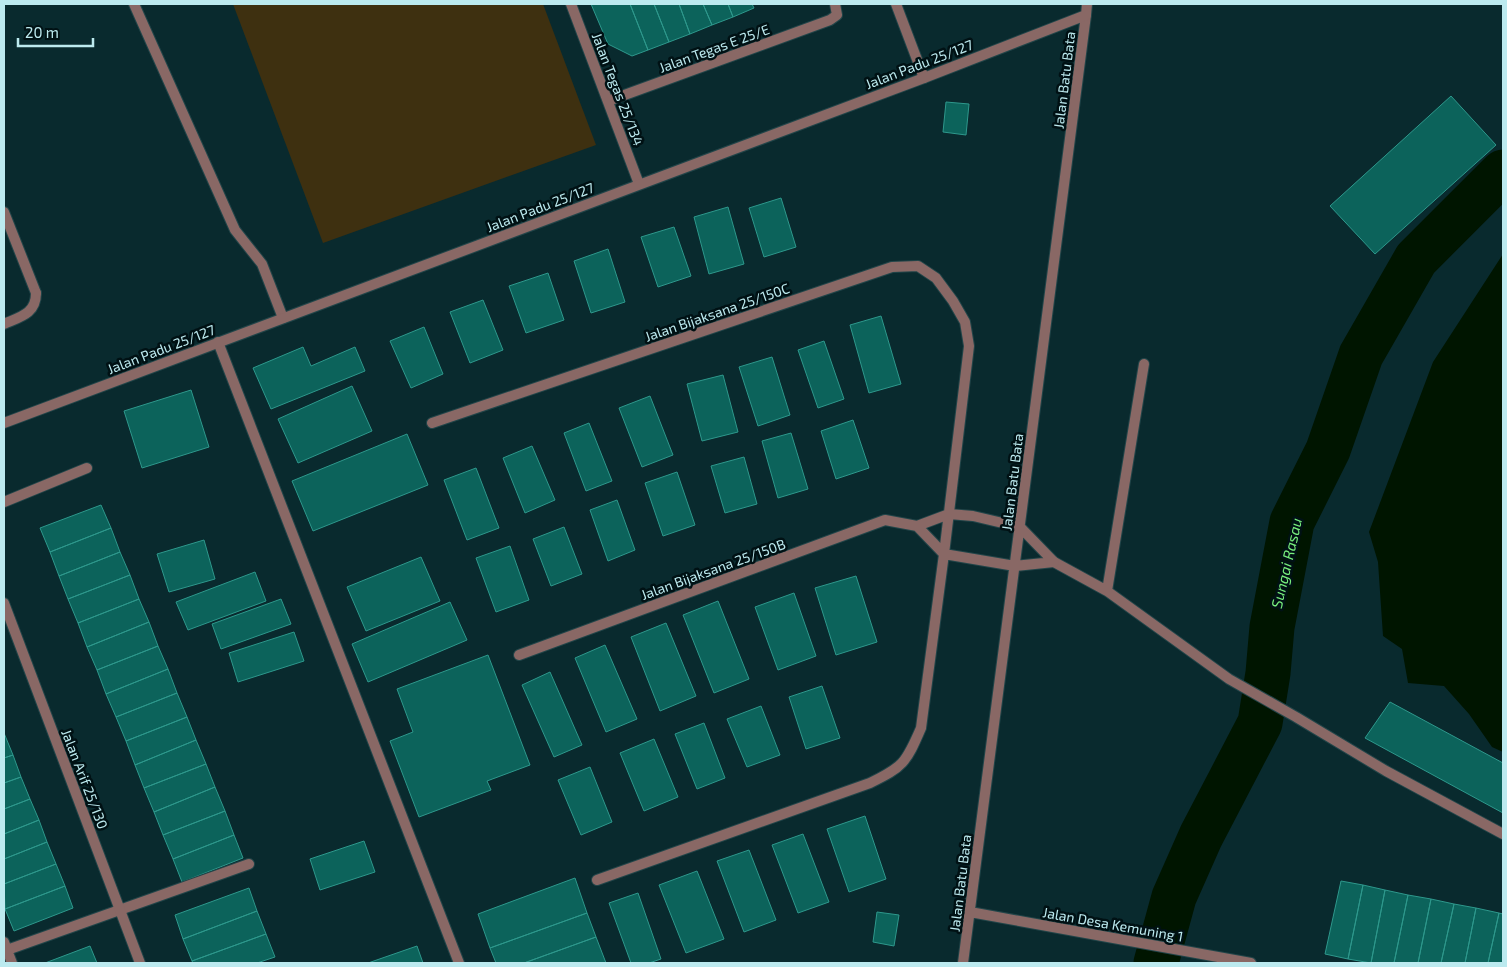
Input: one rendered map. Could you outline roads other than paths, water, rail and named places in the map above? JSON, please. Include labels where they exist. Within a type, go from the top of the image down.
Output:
[{"type":"street","points":[[134,4],[235,230],[262,264],[283,318]]},
{"type":"street","name":"Jalan Tegas 25/134","points":[[571,4],[640,184]]},
{"type":"street","name":"Jalan Tegas E 25/E","points":[[608,101],[830,20],[837,15],[834,4]]},
{"type":"street","points":[[896,4],[924,78]]},
{"type":"street","name":"Jalan Batu Bata","points":[[963,963],[1088,4]]},
{"type":"street","name":"Jalan Padu 25/127","points":[[4,423],[924,78],[1086,15]]},
{"type":"street","points":[[4,212],[36,293],[36,301],[33,308],[24,315],[4,324]]},
{"type":"street","name":"Jalan Bijaksana 25/150C","points":[[432,423],[892,267],[918,266],[936,278],[953,301],[964,322],[969,346],[944,554],[920,728],[909,755],[892,772],[870,783],[597,880]]},
{"type":"street","points":[[218,342],[459,963]]},
{"type":"street","points":[[1107,591],[1144,364]]},
{"type":"street","points":[[4,502],[87,468]]},
{"type":"street","points":[[1054,562],[1014,566],[944,554],[917,526],[949,514],[973,516],[1020,527],[1054,562],[1107,591],[1229,680],[1296,717],[1386,771],[1503,834]]},
{"type":"street","name":"Jalan Bijaksana 25/150B","points":[[519,655],[885,520],[917,526]]},
{"type":"street","name":"Jalan Arif 25/130","points":[[4,603],[140,963]]},
{"type":"street","points":[[12,963],[5,946],[120,911],[249,864]]},
{"type":"street","name":"Jalan Desa Kemuning 1","points":[[970,912],[1251,963]]},
{"type":"waterway","name":"Sungai Rasau","points":[[1156,963],[1174,897],[1201,836],[1260,723],[1268,673],[1272,627],[1292,522],[1328,450],[1361,355],[1416,259],[1503,172]]}]
